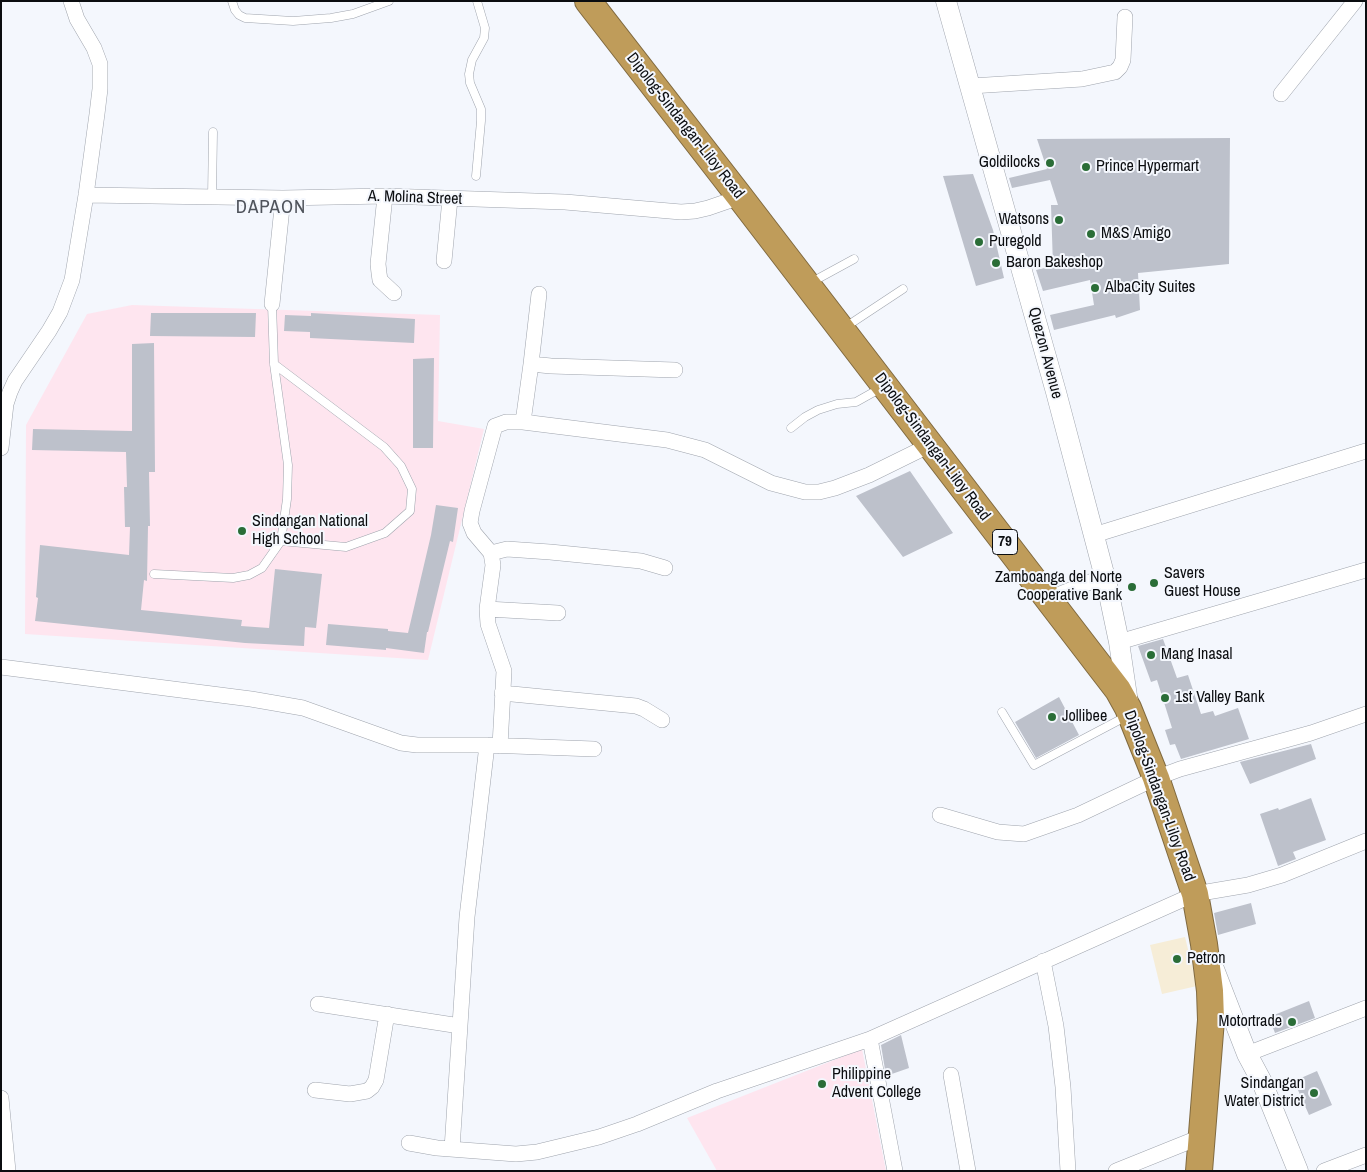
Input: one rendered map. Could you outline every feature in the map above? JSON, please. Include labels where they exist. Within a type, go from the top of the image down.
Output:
[{"type":"highway","name":"Dipolog-Sindangan-Liloy Road","points":[[588,1],[1118,690],[1130,711],[1156,778],[1195,894],[1204,944],[1210,991],[1211,1020],[1202,1168]]},
{"type":"street","points":[[1,448],[6,404],[10,392],[53,325],[72,280],[86,195],[98,105],[100,64],[94,48],[77,19],[71,1]]},
{"type":"street","name":"Quezon Avenue","points":[[946,1],[1105,576],[1119,642],[1130,711]]},
{"type":"street","points":[[1281,94],[1354,1]]},
{"type":"street","points":[[971,86],[1082,79],[1115,72],[1123,60],[1125,17]]},
{"type":"street","name":"A. Molina Street","points":[[86,195],[283,198],[385,196],[565,202],[681,212],[708,208],[740,197]]},
{"type":"street","points":[[385,196],[378,264],[380,280],[394,293]]},
{"type":"street","points":[[272,304],[283,198]]},
{"type":"street","points":[[444,260],[450,199]]},
{"type":"street","points":[[523,422],[539,294]]},
{"type":"street","points":[[531,364],[675,370]]},
{"type":"street","points":[[452,1149],[467,917],[504,671],[500,654],[488,624],[487,609],[493,565],[491,554],[474,533],[470,523],[495,426],[506,422],[523,422],[668,440],[705,450],[771,483],[805,492],[819,492],[835,488],[876,472],[930,445]]},
{"type":"street","points":[[1094,536],[1366,451]]},
{"type":"street","points":[[491,554],[507,549],[550,552],[641,561],[665,568]]},
{"type":"street","points":[[1119,642],[1366,570]]},
{"type":"street","points":[[1048,599],[1105,576]]},
{"type":"street","points":[[487,609],[558,613]]},
{"type":"street","points":[[1,667],[295,706],[326,715],[401,744],[594,748]]},
{"type":"street","points":[[502,693],[636,706],[662,720]]},
{"type":"street","points":[[940,815],[998,832],[1024,834],[1078,815],[1156,778],[1180,769],[1311,733],[1366,714]]},
{"type":"street","points":[[409,1143],[452,1149],[516,1154],[537,1152],[599,1137],[637,1124],[717,1091],[870,1038],[1195,894],[1248,885],[1282,876],[1366,841]]},
{"type":"street","points":[[1204,944],[1298,1171]]},
{"type":"street","points":[[1044,961],[1056,1026],[1068,1171]]},
{"type":"street","points":[[318,1004],[460,1026]]},
{"type":"street","points":[[1248,1054],[1366,1008]]},
{"type":"street","points":[[315,1090],[350,1094],[367,1091],[372,1087],[376,1080],[387,1014]]},
{"type":"street","points":[[870,1038],[895,1171]]},
{"type":"street","points":[[951,1074],[968,1171]]},
{"type":"street","points":[[1,1098],[8,1171]]},
{"type":"street","points":[[1116,1171],[1203,1136]]},
{"type":"street","points":[[1324,1171],[1366,1155]]},
{"type":"lane","points":[[232,1],[234,10],[239,16],[245,18],[293,21],[352,14],[390,1]]},
{"type":"lane","points":[[476,176],[481,121],[480,109],[470,83],[469,74],[472,60],[484,38],[485,28],[478,1]]},
{"type":"lane","points":[[212,197],[213,132]]},
{"type":"lane","points":[[807,284],[854,258]]},
{"type":"lane","points":[[842,330],[902,289]]},
{"type":"lane","points":[[154,574],[233,578],[249,575],[262,568],[281,541],[287,499],[288,465],[274,364],[272,304]]},
{"type":"lane","points":[[274,364],[384,447],[401,466],[412,489],[410,511],[384,533],[346,547],[281,541]]},
{"type":"lane","points":[[791,428],[818,410],[837,404],[856,402],[885,386]]},
{"type":"lane","points":[[1002,712],[1034,765],[1130,711]]},
{"type":"shaded area","name":"Sindangan National High School","points":[[132,305],[440,315],[438,421],[484,429],[428,660],[25,634],[26,425],[87,314]]},
{"type":"shaded area","points":[[1185,937],[1197,986],[1162,994],[1150,945]]},
{"type":"shaded area","name":"Philippine Advent College","points":[[862,1049],[886,1171],[717,1171],[687,1118]]},
{"type":"building","points":[[1230,138],[1229,264],[1138,273],[1140,310],[1116,318],[1115,315],[1054,330],[1050,315],[1094,305],[1090,280],[1043,291],[1036,270],[1053,266],[1051,205],[1058,205],[1050,180],[1012,188],[1009,178],[1047,169],[1037,139]]},
{"type":"building","points":[[973,174],[993,230],[1004,278],[976,286],[943,176]]},
{"type":"building","points":[[151,313],[256,313],[255,337],[150,336]]},
{"type":"building","points":[[311,313],[415,319],[414,343],[310,338],[310,332],[284,331],[285,315],[311,316]]},
{"type":"building","points":[[154,343],[155,472],[149,472],[150,526],[148,526],[147,581],[144,580],[141,610],[242,620],[241,626],[269,628],[275,569],[322,574],[316,628],[305,627],[304,646],[245,643],[35,621],[40,545],[129,555],[130,527],[125,527],[124,487],[127,487],[126,452],[32,450],[33,429],[132,431],[132,344]]},
{"type":"building","points":[[434,358],[433,448],[413,448],[413,359]]},
{"type":"building","points":[[910,471],[953,533],[903,557],[856,496]]},
{"type":"building","points":[[436,505],[458,508],[453,542],[450,541],[427,632],[424,653],[386,648],[386,650],[326,645],[328,624],[388,629],[388,631],[408,633],[431,535]]},
{"type":"building","points":[[1163,639],[1177,678],[1188,675],[1201,714],[1213,711],[1215,716],[1238,708],[1249,739],[1181,759],[1175,744],[1170,745],[1165,730],[1172,728],[1157,680],[1151,682],[1138,646]]},
{"type":"building","points":[[1059,697],[1079,735],[1036,758],[1015,722]]},
{"type":"building","points":[[1311,744],[1316,759],[1250,784],[1240,762]]},
{"type":"building","points":[[1311,798],[1326,840],[1293,852],[1296,859],[1278,866],[1260,814],[1278,808],[1279,810]]},
{"type":"building","points":[[1251,903],[1256,924],[1218,935],[1214,913]]},
{"type":"building","points":[[1309,1001],[1315,1018],[1275,1033],[1269,1017]]},
{"type":"building","points":[[901,1035],[909,1068],[886,1076],[881,1045]]},
{"type":"building","points":[[1317,1071],[1332,1105],[1309,1115],[1294,1081]]},
{"type":"place","name":"Goldilocks","points":[[1050,163]]},
{"type":"place","name":"Prince Hypermart","points":[[1086,167]]},
{"type":"place","name":"Watsons","points":[[1059,220]]},
{"type":"place","name":"M&S Amigo","points":[[1091,234]]},
{"type":"place","name":"Puregold","points":[[979,242]]},
{"type":"place","name":"Baron Bakeshop","points":[[996,263]]},
{"type":"place","name":"AlbaCity Suites","points":[[1095,288]]},
{"type":"place","name":"Sindangan National High School","points":[[242,531]]},
{"type":"place","name":"Savers Guest House","points":[[1154,583]]},
{"type":"place","name":"Zamboanga del Norte Cooperative Bank","points":[[1132,587]]},
{"type":"place","name":"Mang Inasal","points":[[1151,655]]},
{"type":"place","name":"1st Valley Bank","points":[[1165,698]]},
{"type":"place","name":"Jollibee","points":[[1052,717]]},
{"type":"place","name":"Petron","points":[[1177,959]]},
{"type":"place","name":"Motortrade","points":[[1292,1022]]},
{"type":"place","name":"Philippine Advent College","points":[[822,1084]]},
{"type":"place","name":"Sindangan Water District","points":[[1314,1093]]},
{"type":"district","name":"DAPAON","points":[[271,208]]}]
